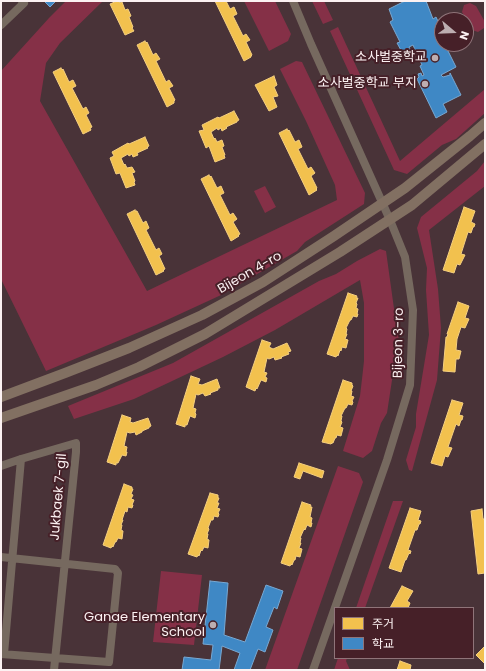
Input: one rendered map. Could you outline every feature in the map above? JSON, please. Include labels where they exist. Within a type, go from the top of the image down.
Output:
[{"type":"main road","name":"Bijeon 4-ro","points":[[1,397],[129,348],[202,315],[264,282],[405,188],[485,123]]},
{"type":"main road","points":[[1,418],[96,385],[139,367],[205,334],[390,220],[412,205],[485,144]]},
{"type":"street","points":[[1,25],[24,3],[22,1]]},
{"type":"street","name":"Bijeon 3-ro","points":[[293,1],[405,257],[413,310],[410,386],[387,460],[335,607]]},
{"type":"street","name":"Jukbaek 7-gil","points":[[1,466],[76,443],[54,670]]},
{"type":"street","points":[[1,557],[13,558],[65,563],[115,569],[118,573],[110,662],[2,654],[5,603],[13,558],[21,459]]},
{"type":"street","name":"Bijeon 3-ro","points":[[313,670],[334,610]]},
{"type":"shaded area","points":[[66,1],[103,1],[60,43],[46,63],[40,101],[147,291],[337,200],[335,185],[306,121],[280,69],[296,61],[302,62],[365,193],[364,204],[305,242],[297,251],[219,296],[156,325],[46,371],[1,279],[1,71]]},
{"type":"shaded area","points":[[244,1],[275,1],[291,34],[288,41],[269,51]]},
{"type":"shaded area","points":[[312,1],[324,1],[333,20],[323,24]]},
{"type":"shaded area","points":[[470,3],[476,6],[485,22],[484,28],[478,32],[474,31],[474,12],[462,12],[464,5]]},
{"type":"shaded area","points":[[338,27],[400,161],[485,89],[485,113],[456,139],[442,145],[407,174],[394,170],[330,31]]},
{"type":"shaded area","points":[[485,161],[485,186],[429,230],[438,289],[441,328],[437,380],[412,471],[409,470],[406,460],[416,427],[416,414],[429,335],[426,290],[427,268],[417,228],[421,217],[477,171]]},
{"type":"shaded area","points":[[265,186],[276,207],[265,213],[254,191]]},
{"type":"shaded area","points":[[380,249],[386,251],[396,323],[399,334],[387,413],[381,423],[372,451],[363,458],[343,451],[360,396],[364,361],[364,303],[360,280],[275,330],[223,357],[134,399],[74,419],[68,406],[173,363],[319,281],[336,274]]},
{"type":"shaded area","points":[[338,466],[359,473],[363,482],[297,670],[265,670]]},
{"type":"shaded area","points":[[393,501],[403,501],[365,607],[356,607]]},
{"type":"shaded area","points":[[161,571],[202,575],[194,645],[153,642]]},
{"type":"shaded area","points":[[338,659],[347,659],[346,661],[350,670],[334,670]]},
{"type":"building: 주거","points":[[117,1],[120,3],[122,2],[125,10],[128,9],[131,16],[129,17],[134,31],[125,35],[110,4]]},
{"type":"building: 주거","points":[[215,1],[226,1],[230,9],[234,7],[237,14],[233,16],[243,36],[246,34],[250,40],[246,42],[252,55],[244,61]]},
{"type":"building: 주거","points":[[145,41],[146,43],[147,42],[153,55],[156,53],[160,59],[156,61],[166,82],[169,80],[173,86],[169,88],[175,100],[174,103],[167,107],[137,45]]},
{"type":"building: 주거","points":[[61,68],[62,70],[63,69],[69,82],[73,80],[76,86],[72,88],[83,109],[86,107],[89,113],[86,115],[92,127],[90,128],[91,130],[83,134],[53,72]]},
{"type":"building: 주거","points":[[274,76],[277,85],[274,87],[278,96],[273,97],[277,107],[269,111],[255,85]]},
{"type":"building: 주거","points":[[234,111],[239,120],[237,122],[226,127],[227,128],[222,131],[221,128],[218,130],[217,128],[211,132],[217,142],[222,140],[224,146],[222,147],[225,158],[215,162],[209,146],[206,148],[199,131],[204,130],[202,125]]},
{"type":"building: 주거","points":[[287,129],[295,142],[299,140],[302,147],[298,149],[308,169],[311,167],[315,173],[311,176],[317,190],[309,195],[279,133]]},
{"type":"building: 주거","points":[[145,137],[149,146],[147,147],[148,148],[137,153],[138,155],[133,157],[132,154],[129,156],[128,154],[121,158],[127,168],[132,167],[135,172],[132,173],[135,185],[126,188],[120,173],[116,174],[110,158],[114,156],[112,152],[128,143],[129,144]]},
{"type":"building: 주거","points":[[209,175],[217,188],[221,186],[224,193],[220,195],[230,215],[233,213],[237,219],[233,222],[240,234],[231,241],[201,179]]},
{"type":"building: 주거","points":[[464,207],[475,211],[471,222],[475,224],[471,233],[468,232],[461,254],[465,255],[460,265],[457,264],[454,273],[443,270]]},
{"type":"building: 주거","points":[[135,210],[143,223],[146,221],[149,228],[146,230],[156,250],[159,248],[162,254],[159,256],[165,269],[156,275],[127,214]]},
{"type":"building: 주거","points":[[348,293],[357,296],[356,298],[358,298],[356,308],[358,309],[358,314],[357,317],[353,316],[346,328],[347,334],[345,339],[348,340],[346,348],[342,347],[338,356],[337,355],[336,357],[327,354]]},
{"type":"building: 주거","points":[[458,302],[469,306],[465,318],[469,319],[465,328],[461,327],[457,339],[456,350],[461,351],[459,359],[456,359],[455,372],[443,371],[446,337]]},
{"type":"building: 주거","points":[[262,340],[271,343],[269,347],[273,349],[287,343],[291,351],[288,352],[289,354],[281,357],[282,358],[275,360],[274,357],[269,359],[267,358],[264,372],[267,373],[265,377],[267,378],[266,382],[261,380],[255,391],[246,387]]},
{"type":"building: 주거","points":[[191,376],[200,379],[198,384],[202,385],[217,379],[220,388],[205,396],[203,393],[198,395],[196,394],[193,408],[196,409],[195,418],[190,416],[185,427],[176,424]]},
{"type":"building: 주거","points":[[343,380],[352,383],[353,386],[351,396],[354,397],[352,405],[348,404],[341,416],[342,422],[340,427],[343,428],[341,436],[337,435],[331,444],[322,442]]},
{"type":"building: 주거","points":[[452,400],[463,403],[459,415],[463,416],[459,426],[456,424],[448,447],[452,448],[448,457],[445,456],[442,466],[431,463]]},
{"type":"building: 주거","points":[[122,415],[131,418],[130,422],[133,423],[148,418],[151,426],[136,435],[135,432],[127,432],[124,446],[127,447],[126,456],[122,455],[116,465],[107,462]]},
{"type":"building: 주거","points":[[299,463],[324,471],[322,478],[303,471],[300,479],[294,477]]},
{"type":"building: 주거","points":[[124,484],[132,487],[133,489],[131,499],[134,500],[133,505],[132,508],[128,507],[127,512],[125,511],[122,520],[122,539],[118,538],[111,548],[103,545]]},
{"type":"building: 주거","points":[[210,493],[218,495],[219,498],[217,503],[219,503],[217,508],[220,509],[219,514],[218,517],[214,516],[208,528],[208,548],[204,547],[197,557],[188,554]]},
{"type":"building: 주거","points":[[302,502],[311,505],[310,507],[312,507],[310,517],[312,518],[312,523],[311,527],[307,525],[300,538],[301,543],[299,548],[302,549],[300,557],[296,556],[292,565],[291,564],[290,566],[281,563]]},
{"type":"building: 주거","points":[[410,508],[421,511],[418,520],[421,521],[417,530],[415,530],[408,550],[411,551],[410,554],[409,553],[405,560],[401,572],[389,568]]},
{"type":"building: 주거","points":[[482,509],[483,519],[485,519],[485,573],[478,574],[471,511]]},
{"type":"building: 주거","points":[[402,586],[413,591],[407,601],[410,603],[408,607],[391,607]]},
{"type":"building: 주거","points":[[485,646],[485,664],[476,655]]},
{"type":"building: 주거","points":[[400,661],[411,665],[410,670],[397,670]]},
{"type":"building: 학교","points":[[44,1],[56,1],[50,7]]},
{"type":"building: 학교","name":"소사벌중학교","points":[[405,1],[426,1],[433,19],[434,18],[434,52],[448,52],[456,67],[441,75],[443,77],[450,75],[450,73],[461,95],[443,104],[447,112],[436,118],[417,79],[419,77],[418,74],[421,73],[422,76],[424,75],[420,66],[422,65],[413,45],[409,47],[410,49],[407,52],[405,50],[402,52],[397,43],[400,42],[390,22],[393,20],[389,9]]},
{"type":"building: 학교","points":[[210,581],[228,583],[224,635],[245,642],[266,585],[283,591],[277,609],[274,607],[266,627],[273,630],[265,652],[258,649],[250,670],[234,670],[240,653],[222,646],[219,670],[182,670],[184,657],[211,660],[213,645],[203,644]]},
{"type":"place","name":"소사벌중학교","points":[[435,58]]},
{"type":"place","name":"소사벌중학교 부지","points":[[425,84]]},
{"type":"place","name":"Ganae Elementary School","points":[[213,625]]}]
